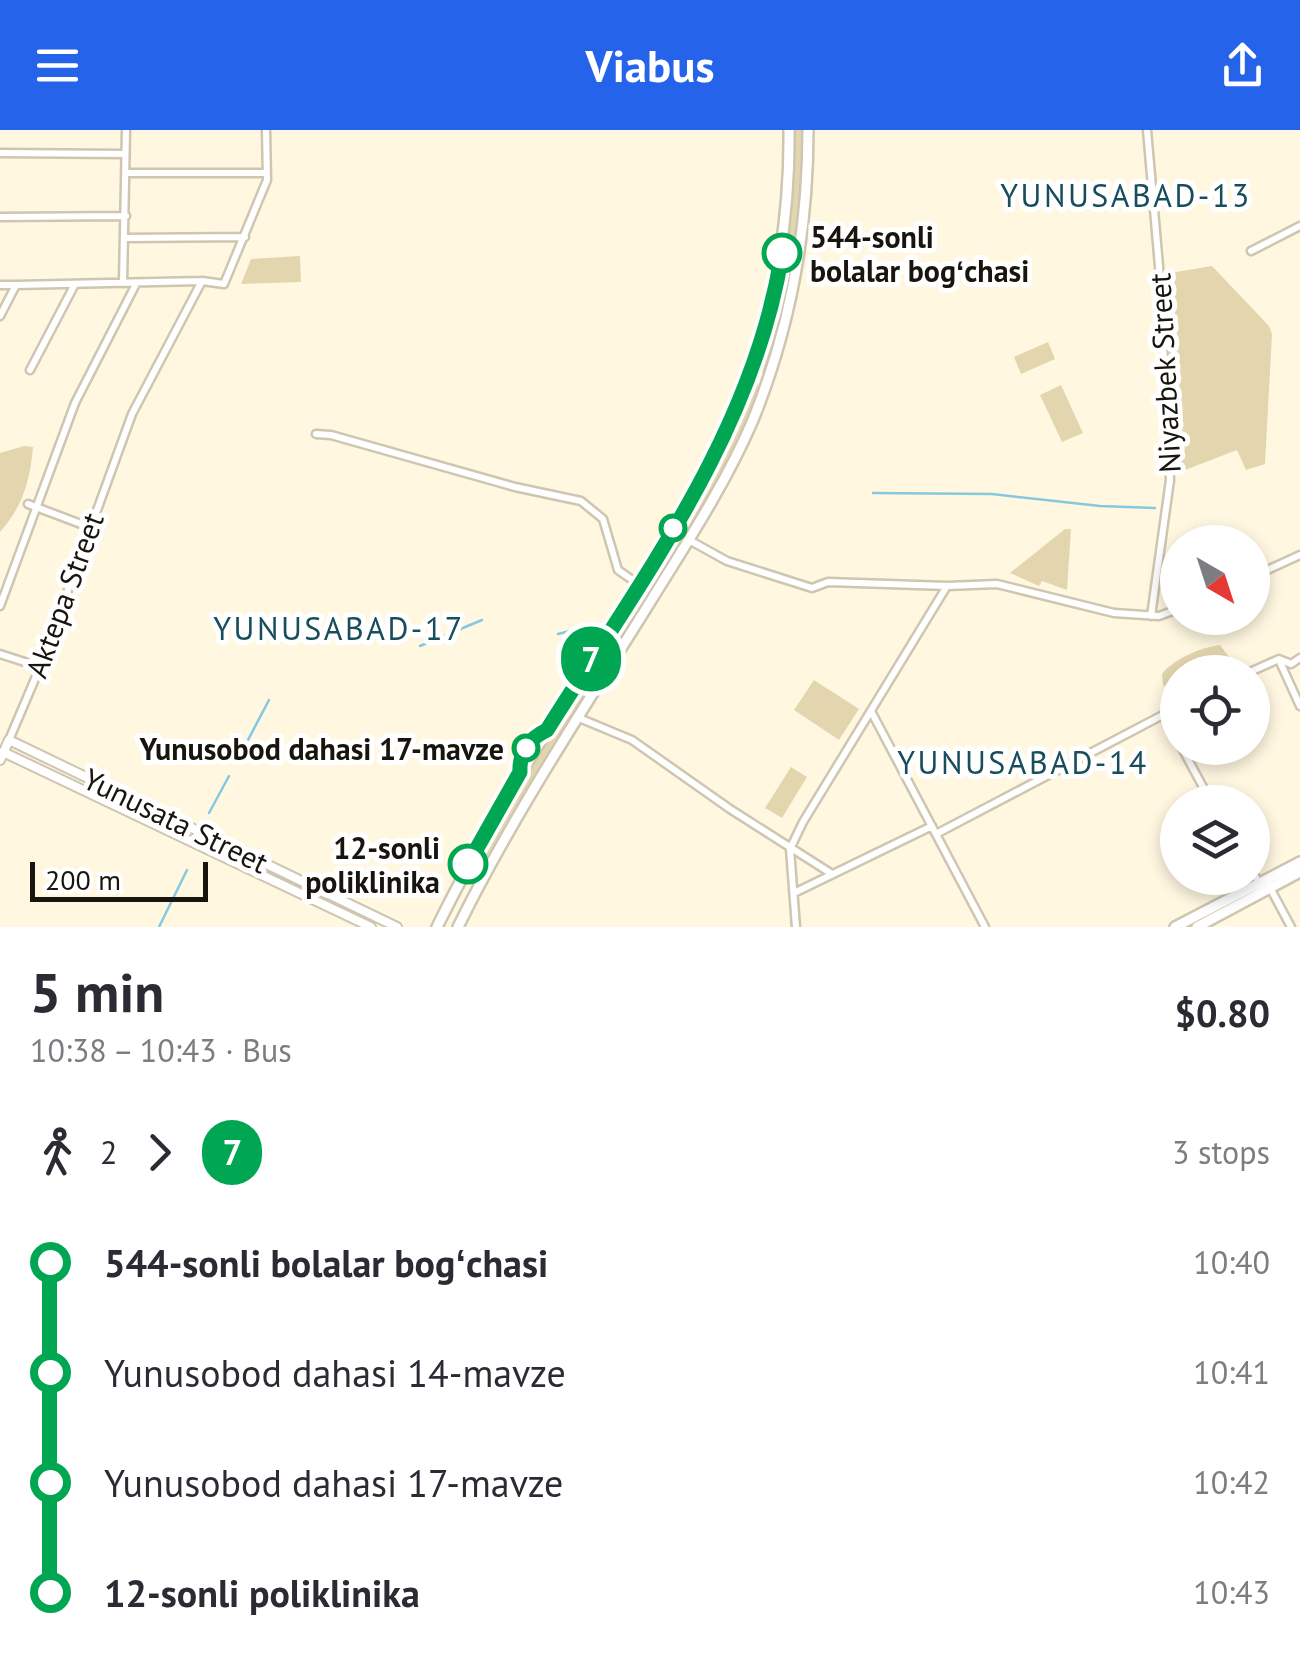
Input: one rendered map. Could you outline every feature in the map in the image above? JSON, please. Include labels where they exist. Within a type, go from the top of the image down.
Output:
[{"type":"main road","points":[[437,927],[510,788],[712,463],[750,375],[771,306],[788,207],[789,130]]},
{"type":"main road","points":[[458,927],[484,873],[729,471],[768,380],[799,267],[808,130]]},
{"type":"main road","points":[[750,375],[768,380]]},
{"type":"main road","points":[[610,628],[628,639]]},
{"type":"main road","points":[[1270,883],[1300,862]]},
{"type":"main road","points":[[468,864],[476,875],[484,873]]},
{"type":"main road","points":[[1270,884],[1300,872]]},
{"type":"main road","points":[[1176,927],[1245,895]]},
{"type":"main road","points":[[1197,927],[1250,895]]},
{"type":"street","points":[[123,283],[126,130]]},
{"type":"street","points":[[0,285],[202,281],[224,284],[267,172],[266,130]]},
{"type":"street","name":"Niyazbek Street","points":[[1147,130],[1158,250],[1170,480],[1151,616]]},
{"type":"street","points":[[0,153],[125,154]]},
{"type":"street","points":[[126,172],[267,172]]},
{"type":"street","points":[[0,217],[126,216]]},
{"type":"street","points":[[1251,251],[1300,226]]},
{"type":"street","points":[[125,238],[245,237]]},
{"type":"street","name":"Aktepa Street","points":[[2,756],[40,667],[132,414],[202,281]]},
{"type":"street","points":[[0,316],[16,284]]},
{"type":"street","points":[[30,370],[75,284]]},
{"type":"street","points":[[0,606],[75,403],[136,284]]},
{"type":"street","points":[[316,434],[581,501],[603,519],[618,570],[638,584]]},
{"type":"street","points":[[28,504],[89,527]]},
{"type":"street","points":[[689,540],[727,561],[812,588],[828,582],[997,584],[1070,605],[1151,616],[1160,614]]},
{"type":"street","points":[[1270,569],[1300,555]]},
{"type":"street","points":[[800,854],[802,822],[947,586]]},
{"type":"street","points":[[0,654],[40,667]]},
{"type":"street","points":[[1270,663],[1279,659],[1291,664],[1300,658]]},
{"type":"street","points":[[1279,659],[1300,706]]},
{"type":"street","points":[[871,712],[986,927]]},
{"type":"street","points":[[794,893],[934,830],[1160,716]]},
{"type":"street","points":[[579,718],[632,740],[832,874]]},
{"type":"street","name":"Yunusata Street","points":[[8,740],[397,927]]},
{"type":"street","name":"Yunusata Street","points":[[2,756],[372,927]]},
{"type":"street","points":[[796,927],[790,849],[800,832]]},
{"type":"street","points":[[1270,894],[1292,927]]},
{"type":"shaded area","points":[[794,130],[802,130],[793,252],[774,342],[765,372],[760,373],[785,251]]},
{"type":"shaded area","points":[[300,256],[301,282],[241,284],[251,259]]},
{"type":"shaded area","points":[[1212,266],[1269,326],[1272,334],[1265,464],[1246,470],[1237,450],[1177,473],[1164,274]]},
{"type":"shaded area","points":[[1048,342],[1055,359],[1021,374],[1014,357]]},
{"type":"shaded area","points":[[757,383],[759,387],[746,419],[716,480],[627,628],[622,629],[619,623],[691,507],[752,385]]},
{"type":"shaded area","points":[[1061,385],[1083,433],[1062,442],[1040,395]]},
{"type":"shaded area","points":[[33,447],[27,482],[20,503],[0,532],[0,453]]},
{"type":"shaded area","points":[[1065,529],[1071,529],[1067,590],[1042,581],[1039,586],[1010,573]]},
{"type":"shaded area","points":[[613,636],[617,643],[481,868],[476,870],[473,865],[506,805]]},
{"type":"shaded area","points":[[1220,645],[1228,655],[1189,655]]},
{"type":"shaded area","points":[[814,680],[859,709],[839,740],[794,710]]},
{"type":"shaded area","points":[[791,767],[807,777],[782,818],[765,808]]},
{"type":"waterway","points":[[873,493],[992,494],[1155,508]]},
{"type":"waterway","points":[[420,646],[482,620]]},
{"type":"waterway","points":[[558,634],[597,624]]},
{"type":"waterway","points":[[238,759],[269,700]]},
{"type":"waterway","points":[[209,813],[229,776]]},
{"type":"waterway","points":[[159,927],[187,870]]},
{"type":"bus line","name":"7","points":[[468,864],[520,772],[519,759],[534,736],[547,730],[712,463],[750,375],[782,253]]},
{"type":"place","name":"544-sonli bolalar bogʻchasi","points":[[782,253]]},
{"type":"place","name":"Yunusobod dahasi 17-mavze","points":[[526,748]]},
{"type":"place","name":"12-sonli poliklinika","points":[[468,864]]},
{"type":"district","name":"YUNUSABAD-13","points":[[1126,195]]},
{"type":"district","name":"YUNUSABAD-17","points":[[339,628]]},
{"type":"district","name":"YUNUSABAD-14","points":[[1023,762]]}]
